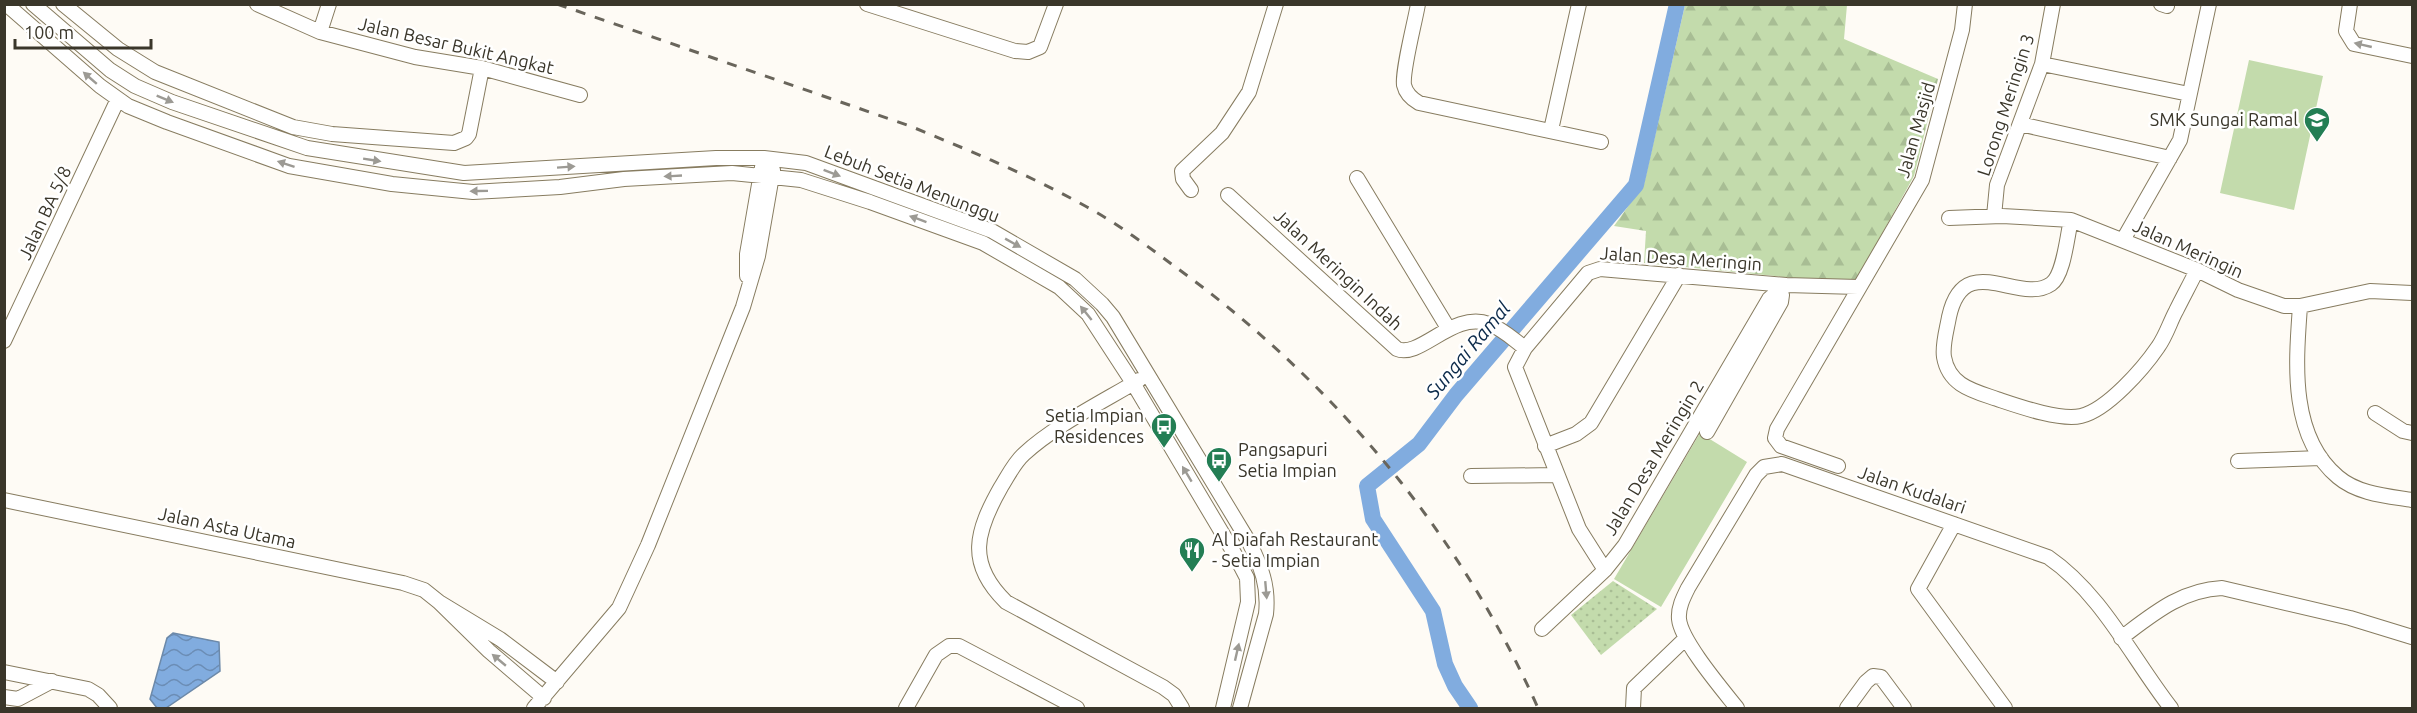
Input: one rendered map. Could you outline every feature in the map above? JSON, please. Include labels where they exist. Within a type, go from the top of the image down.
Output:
[{"type":"street","points":[[6,4],[100,86],[128,106],[289,166],[392,184],[473,192],[560,187],[624,179],[732,173],[747,181],[753,189],[756,202]]},
{"type":"street","points":[[63,4],[118,49],[154,72],[293,127],[332,134],[454,143],[461,141],[469,134],[482,68]]},
{"type":"street","points":[[321,32],[329,4]]},
{"type":"street","points":[[867,4],[985,42],[1028,52],[1040,47],[1056,4]]},
{"type":"street","points":[[1191,190],[1183,178],[1182,171],[1222,133],[1249,92],[1276,4]]},
{"type":"street","points":[[1418,4],[1404,77],[1407,93],[1419,103],[1601,142]]},
{"type":"street","points":[[1551,130],[1579,4]]},
{"type":"street","name":"Jalan Masjid","points":[[1838,466],[1781,446],[1775,438],[1777,429],[1922,180],[1962,30],[1965,4]]},
{"type":"street","name":"Lorong Meringin 3","points":[[1994,216],[1997,185],[2042,64],[2053,4]]},
{"type":"street","points":[[2123,240],[2180,140],[2209,4]]},
{"type":"street","points":[[2350,4],[2346,31],[2354,44],[2412,56]]},
{"type":"street","name":"Jalan Besar Bukit Angkat","points":[[263,6],[321,32],[416,57],[482,68],[580,95]]},
{"type":"street","name":"Lebuh Setia Menunggu","points":[[41,7],[110,70],[135,87],[307,148],[464,173],[716,158],[769,159],[806,163],[992,231],[1057,268],[1075,279],[1113,317],[1249,542],[1265,580],[1268,598],[1266,614],[1240,708]]},
{"type":"street","points":[[2042,64],[2189,94]]},
{"type":"street","name":"Jalan BA 5/8","points":[[4,342],[118,99]]},
{"type":"street","points":[[2020,124],[2170,158]]},
{"type":"street","points":[[539,703],[619,608],[648,545],[743,307],[758,256],[769,159]]},
{"type":"street","name":"Lebuh Setia Menunggu","points":[[732,173],[801,180],[833,189],[983,243],[1059,287],[1076,300],[1088,314],[1146,405]]},
{"type":"street","points":[[747,290],[747,254],[756,202],[766,177]]},
{"type":"street","points":[[1357,178],[1448,328]]},
{"type":"street","name":"Jalan Meringin Indah","points":[[1228,195],[1397,349],[1410,351],[1448,328],[1475,322],[1489,323],[1520,344]]},
{"type":"street","name":"Jalan Meringin","points":[[1949,218],[1994,216],[2071,220],[2197,270],[2238,291],[2284,306],[2300,306],[2370,291],[2412,293]]},
{"type":"street","points":[[2071,220],[2061,269],[2051,284],[2042,288],[2030,288],[1985,282],[1973,283],[1956,297],[1950,312],[1943,354],[1950,375],[1958,384],[2009,404],[2066,417],[2080,416],[2094,411],[2114,396],[2159,346],[2197,270]]},
{"type":"street","name":"Jalan Desa Meringin","points":[[1545,446],[1515,367],[1520,344],[1590,271],[1600,269],[1679,275],[1782,289],[1819,286],[1858,287]]},
{"type":"street","points":[[1605,570],[1579,530],[1545,446],[1576,434],[1590,423],[1679,275]]},
{"type":"street","points":[[1819,286],[1847,306]]},
{"type":"street","name":"Jalan Desa Meringin 2","points":[[1707,432],[1780,302],[1782,289]]},
{"type":"street","name":"Jalan Desa Meringin 2","points":[[1542,629],[1605,570],[1625,544],[1769,298],[1782,289]]},
{"type":"street","points":[[2300,306],[2296,362],[2298,390],[2306,427],[2321,458],[2338,477],[2359,489],[2412,500]]},
{"type":"street","points":[[1105,401],[1119,381],[1119,361]]},
{"type":"street","points":[[1147,375],[1047,436],[1017,461],[983,521],[979,534],[981,563],[996,592],[1006,602],[1163,687],[1174,695],[1182,708]]},
{"type":"street","points":[[1105,401],[1127,398],[1136,399],[1146,405],[1234,553],[1246,578],[1248,602],[1223,708]]},
{"type":"street","points":[[2375,412],[2403,431],[2412,433]]},
{"type":"street","points":[[2238,460],[2321,458]]},
{"type":"street","name":"Jalan Kudalari","points":[[1686,638],[1679,618],[1683,598],[1750,485],[1764,467],[1782,464],[2048,557],[2077,581],[2171,708]]},
{"type":"street","points":[[1471,476],[1556,475]]},
{"type":"street","name":"Jalan Asta Utama","points":[[4,500],[403,583],[424,590],[489,651],[539,703]]},
{"type":"street","points":[[1954,524],[1918,589],[2006,708]]},
{"type":"street","points":[[2121,638],[2183,597],[2202,589],[2222,588],[2350,618],[2412,637]]},
{"type":"street","name":"Jalan Asta Utama","points":[[439,602],[500,639],[557,682]]},
{"type":"street","points":[[1634,708],[1634,688],[1686,638],[1737,708]]},
{"type":"street","points":[[906,708],[936,655],[949,645],[959,646],[1077,708]]},
{"type":"street","points":[[4,672],[88,689],[98,695],[110,708]]},
{"type":"street","points":[[1847,708],[1873,676],[1881,677],[1904,708]]},
{"type":"street","points":[[4,697],[18,699],[52,681]]},
{"type":"green space","points":[[1685,5],[1847,5],[1844,39],[1938,79],[1914,176],[1854,284],[1644,263],[1646,231],[1614,226],[1644,184]]},
{"type":"green space","points":[[2249,60],[2323,76],[2294,210],[2220,193]]},
{"type":"green space","points":[[1700,433],[1747,462],[1661,607],[1614,579]]},
{"type":"green space","points":[[1613,581],[1657,609],[1601,655],[1571,615]]},
{"type":"water","points":[[173,633],[219,642],[220,671],[166,708],[157,708],[150,699],[167,638]]},
{"type":"waterway","name":"Sungai Ramal","points":[[1470,708],[1455,686],[1445,664],[1433,611],[1373,519],[1367,486],[1419,444],[1456,395],[1636,185],[1677,4]]},
{"type":"railway","points":[[557,4],[910,126],[1044,184],[1087,207],[1147,246],[1237,315],[1291,362],[1388,466],[1431,523],[1471,582],[1507,644],[1538,708]]},
{"type":"place","name":"SMK Sungai Ramal","points":[[2317,143]]},
{"type":"place","name":"Setia Impian Residences","points":[[1164,449]]},
{"type":"place","name":"Pangsapuri Setia Impian","points":[[1219,483]]},
{"type":"place","name":"Al Diafah Restaurant - Setia Impian","points":[[1192,573]]}]
